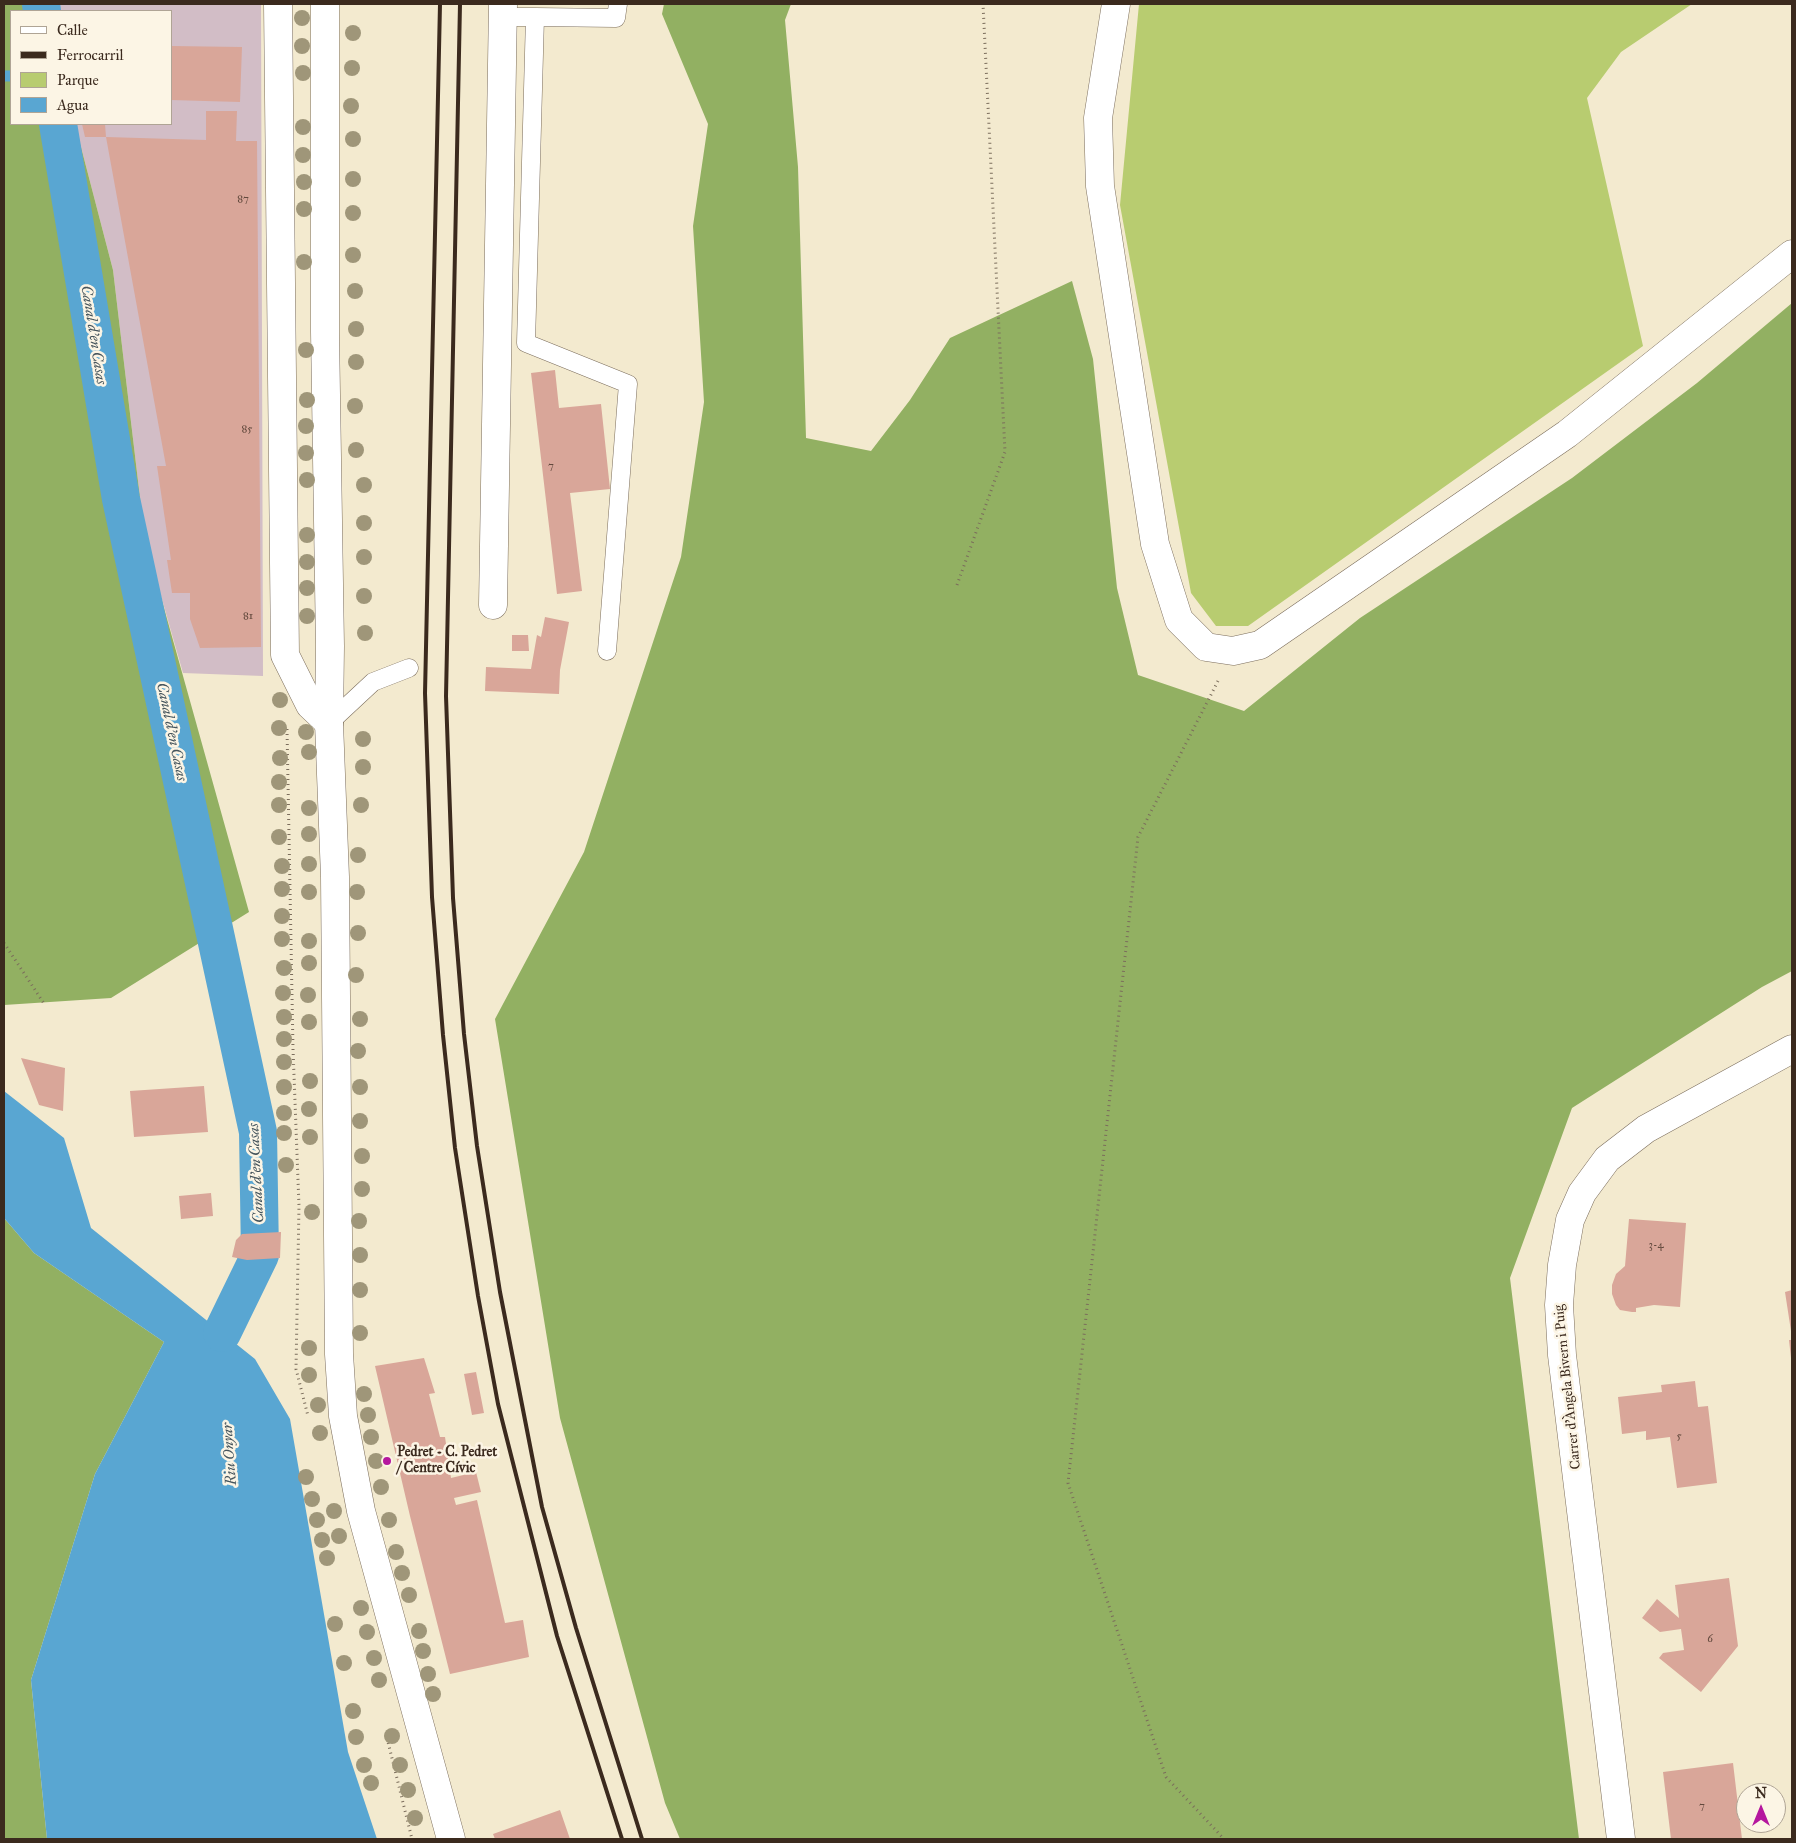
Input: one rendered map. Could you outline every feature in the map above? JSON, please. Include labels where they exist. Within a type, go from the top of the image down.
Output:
[{"type":"street","points":[[278,4],[285,655],[310,705],[329,723]]},
{"type":"street","points":[[325,4],[325,332],[330,646],[329,723],[335,877],[339,1354],[343,1416],[361,1512],[451,1839]]},
{"type":"street","points":[[1116,4],[1098,118],[1100,186],[1155,544],[1179,620],[1206,647],[1232,651],[1260,645],[1567,434],[1792,254]]},
{"type":"street","points":[[493,605],[503,10]]},
{"type":"street","name":"Carrer d'Àngela Bivern i Puig","points":[[1621,1839],[1562,1355],[1559,1305],[1562,1265],[1570,1220],[1582,1193],[1607,1159],[1639,1135],[1713,1090],[1792,1049]]},
{"type":"lane","points":[[503,10],[536,17],[616,18],[618,4]]},
{"type":"lane","points":[[536,17],[526,343],[628,384],[607,651]]},
{"type":"lane","points":[[329,723],[373,682],[409,668]]},
{"type":"path","points":[[958,585],[1005,452],[983,4]]},
{"type":"path","points":[[1224,1839],[1166,1777],[1068,1483],[1138,837],[1232,651]]},
{"type":"path","points":[[4,943],[45,1005]]},
{"type":"shaded area","points":[[57,4],[261,4],[263,676],[183,673],[145,540],[113,270],[75,125],[172,125],[172,10],[57,10]]},
{"type":"green space","points":[[4,4],[57,4],[57,10],[10,10],[10,125],[75,125],[113,270],[145,540],[249,912],[111,998],[4,1005]]},
{"type":"green space","points":[[664,4],[791,4],[785,20],[798,167],[806,438],[871,451],[910,400],[950,338],[1072,281],[1093,359],[1117,588],[1138,675],[1244,711],[1360,618],[1572,478],[1697,383],[1792,303],[1792,971],[1762,987],[1572,1108],[1510,1278],[1579,1839],[680,1839],[665,1803],[560,1418],[495,1019],[584,852],[681,557],[704,402],[693,226],[708,124],[662,14]]},
{"type":"green space","points":[[1139,4],[1692,4],[1621,52],[1587,98],[1643,346],[1248,626],[1216,626],[1191,593],[1120,205]]},
{"type":"green space","points":[[4,1218],[34,1253],[164,1342],[95,1474],[31,1680],[47,1839],[4,1839]]},
{"type":"water","name":"Riu Onyar","points":[[4,1091],[64,1138],[91,1228],[255,1359],[290,1419],[348,1752],[377,1839],[47,1839],[31,1680],[95,1474],[164,1342],[34,1253],[4,1218]]},
{"type":"building","points":[[172,46],[242,47],[240,102],[172,100]]},
{"type":"building","points":[[206,111],[237,111],[236,141],[257,141],[261,647],[200,648],[190,619],[190,593],[172,593],[167,560],[171,560],[157,466],[166,466],[106,137],[206,140]]},
{"type":"building","points":[[82,125],[105,125],[106,137],[85,137]]},
{"type":"building","points":[[555,370],[559,408],[601,404],[610,489],[570,493],[582,591],[557,594],[531,373]]},
{"type":"building","points":[[545,617],[569,622],[560,670],[559,694],[485,691],[486,667],[531,669],[537,635],[541,637]]},
{"type":"building","points":[[512,635],[528,635],[529,651],[512,651]]},
{"type":"building","points":[[21,1058],[65,1068],[63,1111],[39,1105]]},
{"type":"building","points":[[204,1086],[208,1132],[134,1137],[130,1091]]},
{"type":"building","points":[[211,1193],[213,1216],[181,1219],[179,1196]]},
{"type":"building","points":[[1629,1219],[1686,1223],[1680,1307],[1654,1305],[1636,1308],[1636,1312],[1632,1312],[1620,1310],[1616,1305],[1612,1294],[1612,1285],[1616,1274],[1625,1266]]},
{"type":"building","points":[[281,1232],[280,1258],[247,1260],[232,1257],[236,1240],[242,1234]]},
{"type":"building","points":[[1792,1290],[1792,1331],[1791,1331],[1785,1292]]},
{"type":"building","points":[[1789,1340],[1792,1340],[1792,1358],[1791,1358]]},
{"type":"building","points":[[424,1358],[435,1393],[429,1394],[440,1437],[445,1437],[451,1478],[476,1472],[481,1492],[454,1498],[456,1505],[477,1500],[505,1623],[523,1620],[529,1657],[450,1674],[375,1366]]},
{"type":"building","points":[[476,1372],[484,1413],[472,1415],[464,1374]]},
{"type":"building","points":[[1695,1381],[1698,1407],[1708,1406],[1717,1483],[1677,1488],[1670,1437],[1646,1440],[1646,1431],[1622,1434],[1618,1397],[1662,1392],[1661,1385]]},
{"type":"building","points":[[1729,1578],[1738,1646],[1701,1692],[1659,1658],[1663,1653],[1684,1650],[1681,1629],[1660,1632],[1642,1618],[1657,1599],[1679,1618],[1675,1585]]},
{"type":"building","points":[[1733,1763],[1736,1788],[1736,1833],[1741,1833],[1742,1839],[1671,1839],[1663,1772]]},
{"type":"building","points":[[560,1810],[570,1839],[495,1839],[493,1834]]},
{"type":"waterway","name":"Canal d'en Casas","points":[[41,4],[42,10]]},
{"type":"waterway","points":[[4,76],[10,76]]},
{"type":"waterway","name":"Canal d'en Casas","points":[[58,125],[121,499],[258,1132],[260,1255],[222,1333]]},
{"type":"railway","points":[[440,4],[425,693],[432,897],[443,1035],[455,1148],[478,1296],[498,1404],[557,1636],[622,1839]]},
{"type":"railway","points":[[460,4],[446,696],[453,898],[464,1034],[477,1146],[500,1292],[542,1507],[576,1628],[642,1839]]},
{"type":"place","name":"Pedret - C. Pedret / Centre Cívic","points":[[387,1461]]}]
